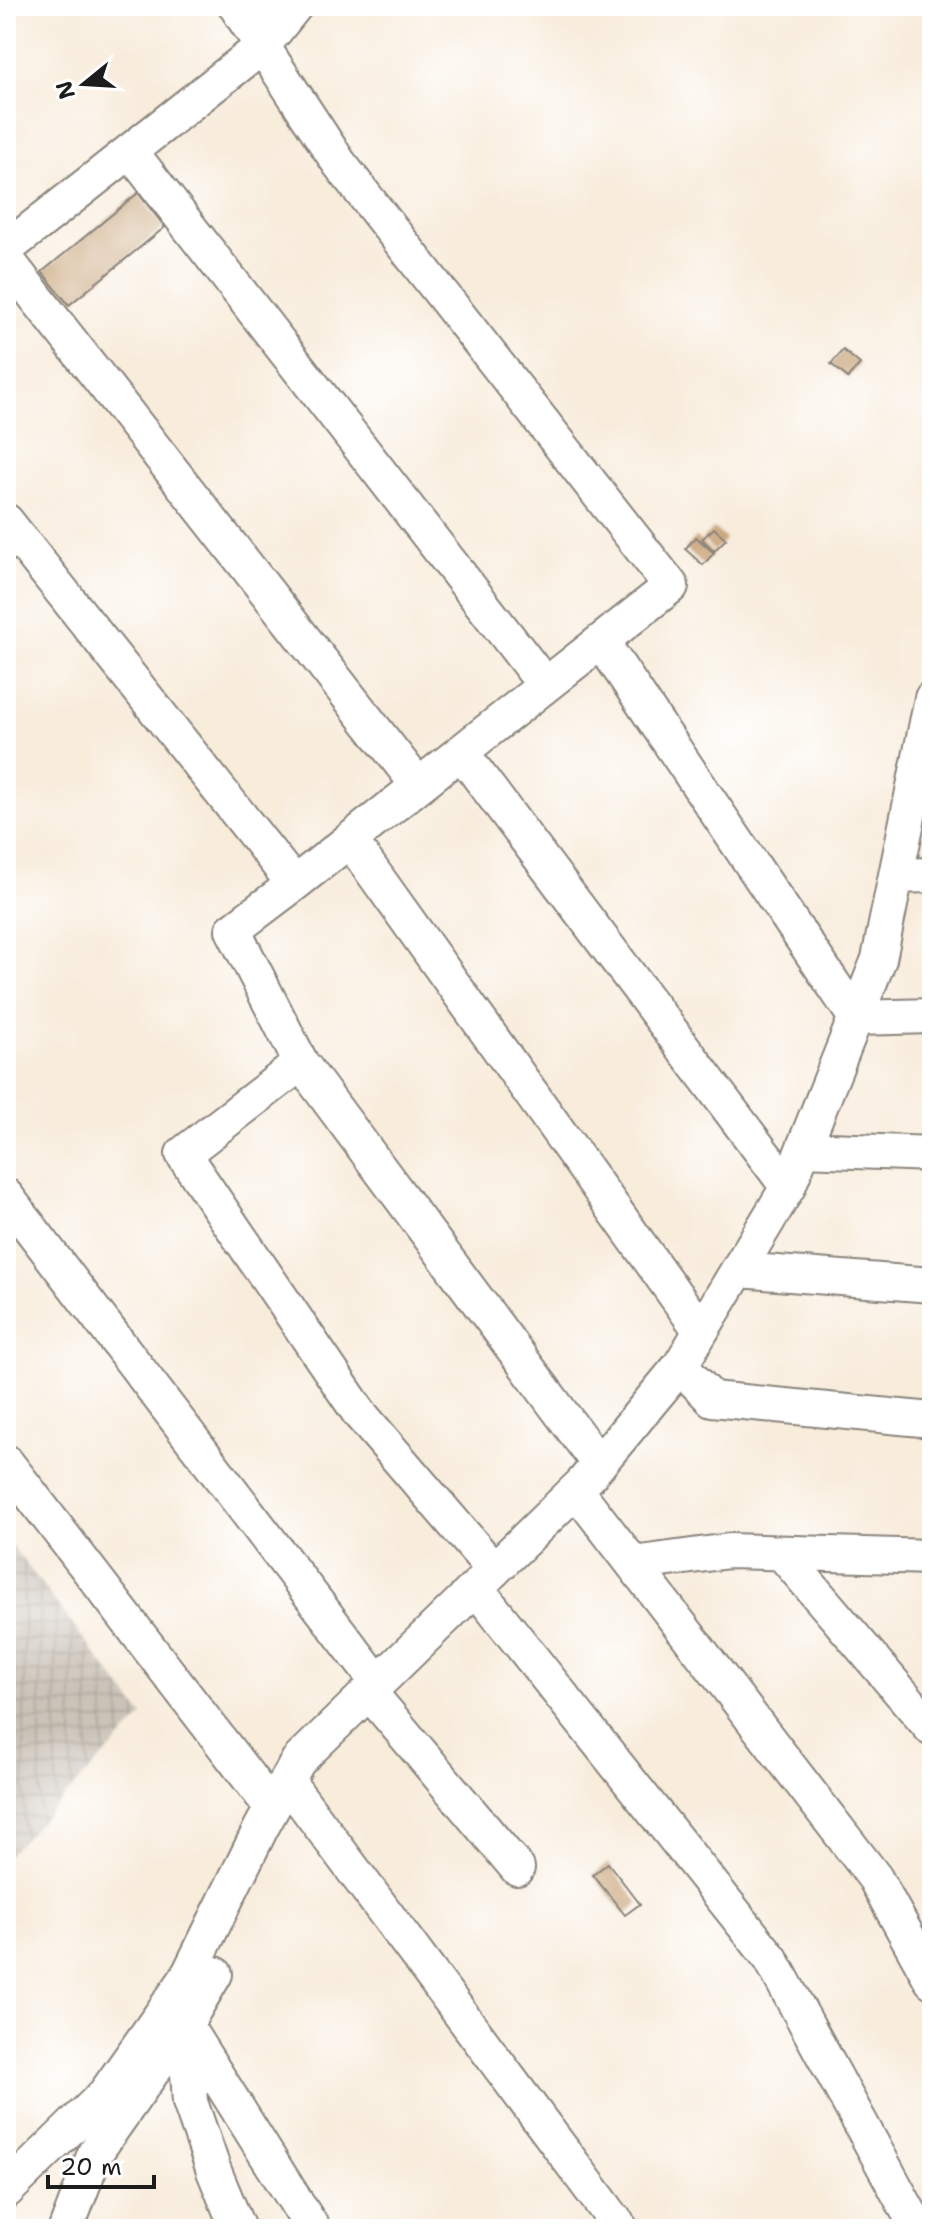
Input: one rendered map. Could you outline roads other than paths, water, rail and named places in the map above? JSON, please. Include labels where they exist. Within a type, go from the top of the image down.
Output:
[{"type":"street","points":[[236,6],[339,163],[671,586],[233,930],[301,1063],[599,1464]]},
{"type":"street","points":[[6,249],[263,46],[295,6]]},
{"type":"street","points":[[130,151],[545,685]]},
{"type":"street","points":[[6,259],[418,785]]},
{"type":"street","points":[[6,521],[294,884]]},
{"type":"street","points":[[601,641],[856,1018]]},
{"type":"street","points":[[6,2191],[105,2094],[187,1978],[251,1847],[298,1761],[576,1490],[680,1366],[788,1187],[879,959],[928,744],[932,698]]},
{"type":"street","points":[[461,752],[788,1187]]},
{"type":"street","points":[[350,840],[701,1331]]},
{"type":"street","points":[[896,876],[932,875]]},
{"type":"street","points":[[856,1018],[932,1016]]},
{"type":"street","points":[[301,1063],[183,1154],[360,1414],[771,1959],[919,2213]]},
{"type":"street","points":[[804,1149],[932,1154]]},
{"type":"street","points":[[6,1196],[373,1688],[517,1868]]},
{"type":"street","points":[[739,1270],[932,1285]]},
{"type":"street","points":[[680,1366],[712,1399],[932,1420]]},
{"type":"street","points":[[6,1462],[280,1795],[621,2229]]},
{"type":"street","points":[[576,1490],[875,1878],[932,1981]]},
{"type":"street","points":[[633,1564],[729,1551],[932,1557]]},
{"type":"street","points":[[782,1553],[932,1729]]},
{"type":"street","points":[[66,2229],[95,2153],[185,2025],[217,1970],[251,1847]]},
{"type":"street","points":[[185,2025],[190,2102],[238,2229]]},
{"type":"street","points":[[185,2025],[313,2229]]}]
